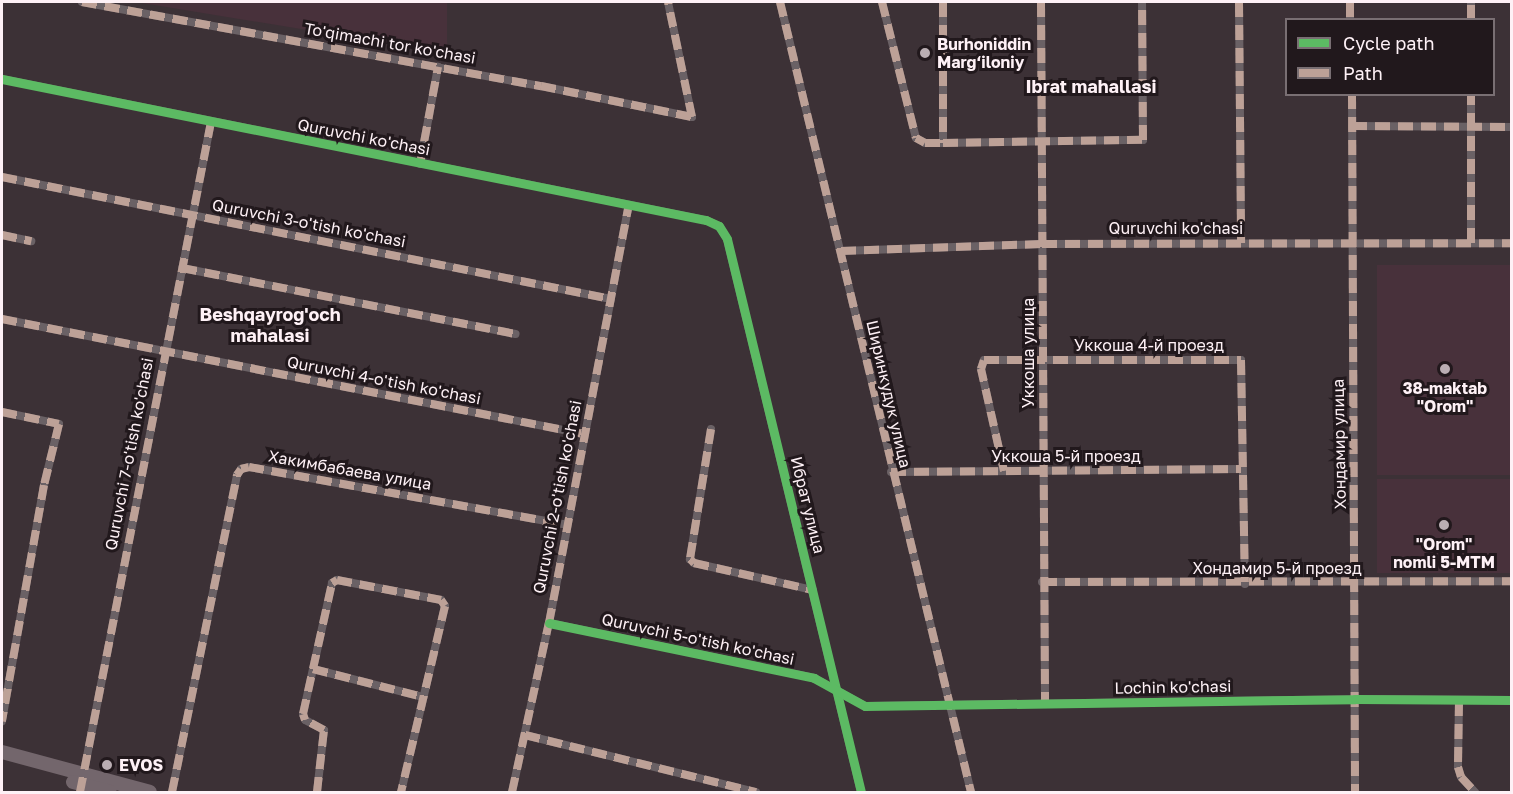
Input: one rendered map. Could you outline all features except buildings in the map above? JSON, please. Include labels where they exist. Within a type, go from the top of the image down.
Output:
[{"type":"main road","points":[[2,752],[82,784],[150,792]]},
{"type":"main road","points":[[2,762],[110,792]]},
{"type":"street","name":"To'qimachi tor ko'chasi","points":[[82,2],[108,4],[692,117],[668,2]]},
{"type":"street","name":"Ширинкудук улица","points":[[780,2],[841,251],[891,472],[971,792]]},
{"type":"street","points":[[882,2],[916,138],[925,143],[1143,140],[1142,2]]},
{"type":"street","points":[[943,2],[943,143]]},
{"type":"street","name":"Уккоша улица","points":[[1041,2],[1044,359],[1042,582],[1045,704]]},
{"type":"street","points":[[1239,2],[1241,243]]},
{"type":"street","points":[[1350,2],[1350,18]]},
{"type":"street","points":[[1471,2],[1471,18]]},
{"type":"street","points":[[420,164],[438,67]]},
{"type":"street","name":"Quruvchi ko'chasi","points":[[2,79],[628,207],[706,220],[719,226]]},
{"type":"street","name":"Хондамир улица","points":[[1352,96],[1356,582],[1355,792]]},
{"type":"street","points":[[1471,96],[1471,243]]},
{"type":"street","name":"Quruvchi 7-o'tish ko'chasi","points":[[82,784],[164,352],[211,122]]},
{"type":"street","points":[[1352,126],[1512,127]]},
{"type":"street","name":"Quruvchi 3-o'tish ko'chasi","points":[[2,177],[611,299]]},
{"type":"street","name":"Quruvchi 2-o'tish ko'chasi","points":[[512,792],[549,623],[628,207]]},
{"type":"street","name":"Ибрат улица","points":[[719,226],[727,239],[861,792]]},
{"type":"street","points":[[2,234],[31,241]]},
{"type":"street","name":"Quruvchi ko'chasi","points":[[841,251],[1042,244],[1512,243]]},
{"type":"street","points":[[182,268],[516,334]]},
{"type":"street","name":"Quruvchi 4-o'tish ko'chasi","points":[[2,319],[584,434]]},
{"type":"street","name":"Уккоша 4-й проезд","points":[[1004,471],[981,365],[984,360],[1241,360],[1241,469],[1245,584]]},
{"type":"street","points":[[2,412],[59,424],[44,485],[2,721]]},
{"type":"street","points":[[711,429],[690,559],[694,563],[813,590]]},
{"type":"street","name":"Хакимбабаева улица","points":[[172,792],[237,475],[242,469],[249,467],[567,525]]},
{"type":"street","name":"Уккоша 5-й проезд","points":[[891,472],[1241,469]]},
{"type":"street","points":[[317,792],[324,730],[303,718],[333,581],[441,600],[445,606],[401,792]]},
{"type":"street","name":"Хондамир 5-й проезд","points":[[1042,582],[1245,584],[1512,581]]},
{"type":"street","name":"Quruvchi 5-o'tish ko'chasi","points":[[549,623],[814,678],[838,693]]},
{"type":"street","points":[[313,669],[423,698]]},
{"type":"street","name":"Lochin ko'chasi","points":[[838,693],[865,706],[1355,699],[1512,700]]},
{"type":"street","points":[[1459,701],[1458,767],[1467,785],[1475,792]]},
{"type":"street","points":[[525,735],[756,792]]},
{"type":"street","points":[[1458,792],[1467,785]]},
{"type":"shaded area","points":[[447,2],[447,53],[142,3]]},
{"type":"shaded area","name":"38-maktab \"Orom\"","points":[[1377,265],[1511,265],[1511,475],[1377,475]]},
{"type":"shaded area","name":"\"Orom\" nomli 5-MTM","points":[[1377,479],[1511,479],[1511,573],[1377,573]]},
{"type":"marked path","points":[[82,2],[541,86],[692,117],[668,2]]},
{"type":"marked path","points":[[780,2],[971,792]]},
{"type":"marked path","points":[[882,2],[916,138],[925,143],[1143,140],[1142,2]]},
{"type":"marked path","points":[[943,2],[943,143]]},
{"type":"marked path","points":[[1041,2],[1045,704]]},
{"type":"marked path","points":[[1239,2],[1241,243]]},
{"type":"marked path","points":[[1350,2],[1350,18]]},
{"type":"marked path","points":[[1471,2],[1471,18]]},
{"type":"marked path","points":[[420,164],[438,67]]},
{"type":"marked path","points":[[1352,96],[1355,792]]},
{"type":"marked path","points":[[1471,96],[1471,243]]},
{"type":"marked path","points":[[80,792],[211,122]]},
{"type":"marked path","points":[[1352,126],[1512,127]]},
{"type":"marked path","points":[[2,177],[611,299]]},
{"type":"marked path","points":[[512,792],[549,623],[628,207]]},
{"type":"marked path","points":[[2,235],[31,241]]},
{"type":"marked path","points":[[841,251],[1042,244],[1512,243]]},
{"type":"marked path","points":[[182,268],[516,334]]},
{"type":"marked path","points":[[2,319],[584,434]]},
{"type":"marked path","points":[[1004,471],[981,369],[984,360],[1241,360],[1245,584]]},
{"type":"marked path","points":[[2,412],[59,424],[44,485],[2,721]]},
{"type":"marked path","points":[[711,429],[690,559],[694,563],[813,590]]},
{"type":"marked path","points":[[172,792],[237,475],[241,469],[249,467],[567,525]]},
{"type":"marked path","points":[[891,472],[1241,469]]},
{"type":"marked path","points":[[317,792],[324,730],[305,720],[303,714],[332,583],[337,580],[441,600],[445,606],[401,792]]},
{"type":"marked path","points":[[1042,582],[1512,581]]},
{"type":"marked path","points":[[313,669],[423,697]]},
{"type":"marked path","points":[[1459,701],[1458,767],[1461,777],[1475,792]]},
{"type":"marked path","points":[[525,735],[756,792]]},
{"type":"cycle path","points":[[2,79],[706,220],[719,226],[727,239],[861,792]]},
{"type":"cycle path","points":[[549,623],[814,678],[865,706],[1355,699],[1512,700]]},
{"type":"place","name":"Burhoniddin Marg‘iloniy","points":[[925,53]]},
{"type":"place","name":"38-maktab \"Orom\"","points":[[1445,369]]},
{"type":"place","name":"\"Orom\" nomli 5-MTM","points":[[1444,525]]},
{"type":"place","name":"EVOS","points":[[107,765]]},
{"type":"district","name":"Ibrat mahallasi","points":[[1091,86]]},
{"type":"district","name":"Beshqayrog'och mahalasi","points":[[270,325]]}]
